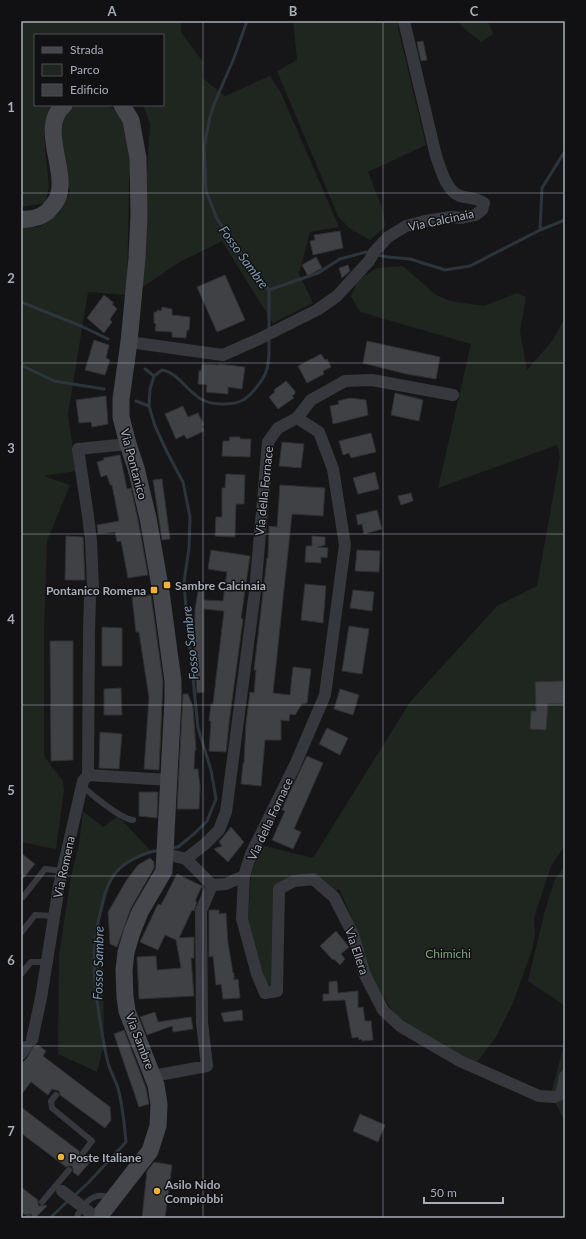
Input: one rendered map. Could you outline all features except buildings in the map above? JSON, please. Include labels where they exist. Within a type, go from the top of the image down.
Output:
[{"type":"street","name":"Via Calcinaia","points":[[129,342],[223,355],[317,310],[337,296],[372,257],[388,236],[406,226],[451,217],[461,218],[474,215],[482,210],[484,203],[477,198],[459,196],[451,189],[444,176],[436,156],[404,21]]},
{"type":"street","points":[[21,219],[28,220],[41,216],[58,198],[60,186],[54,145],[54,123],[59,109],[63,106]]},
{"type":"street","name":"Via Pontanico","points":[[123,106],[131,120],[138,166],[138,229],[129,342],[121,399],[121,417],[136,468],[148,518],[161,592],[173,681],[167,824]]},
{"type":"street","points":[[297,418],[310,400],[345,381],[372,380],[453,395]]},
{"type":"street","name":"Via della Fornace","points":[[186,859],[205,844],[219,830],[226,812],[255,591],[268,442],[278,428],[297,418],[319,432],[334,470],[345,545],[325,695],[295,765],[251,854],[244,876],[226,884],[212,885]]},
{"type":"street","points":[[128,444],[78,449],[92,554],[93,587],[90,597],[89,632],[88,775],[169,780]]},
{"type":"street","name":"Via Romena","points":[[26,1047],[41,998],[62,871],[83,781],[88,775]]},
{"type":"street","name":"Via Sambre","points":[[95,1212],[150,1151],[158,1126],[159,1104],[153,1076],[127,1011],[124,997],[124,970],[126,952],[140,912],[164,871],[167,824]]},
{"type":"street","points":[[153,1076],[208,1066],[203,1027],[202,911],[212,885],[186,859],[166,853]]},
{"type":"street","name":"Via Ellera","points":[[244,876],[242,919],[257,974],[265,993],[277,991],[279,889],[294,881],[313,879],[334,897],[353,934],[365,975],[383,1010],[400,1026],[460,1061],[539,1096],[555,1097],[559,1095],[562,1091],[565,1076]]},
{"type":"street","points":[[59,1188],[95,1212]]},
{"type":"lane","points":[[82,786],[111,809],[128,820],[133,820]]},
{"type":"lane","points":[[23,897],[45,869],[62,871]]},
{"type":"lane","points":[[21,934],[35,915],[54,916]]},
{"type":"lane","points":[[21,974],[30,962],[46,962]]},
{"type":"lane","points":[[56,1095],[51,1101],[52,1108],[92,1141],[83,1153]]},
{"type":"lane","points":[[42,1202],[59,1188],[69,1170]]},
{"type":"green space","points":[[21,21],[181,21],[181,32],[203,62],[202,78],[225,96],[270,76],[281,93],[339,227],[310,232],[299,274],[313,303],[273,323],[222,241],[178,263],[140,289],[150,124],[143,106],[164,106],[164,34],[34,34],[34,106],[52,106],[44,135],[49,188],[45,203],[21,207]]},
{"type":"green space","points":[[293,21],[398,21],[398,28],[426,145],[368,172],[383,210],[385,227],[370,240],[349,228],[338,216],[277,71],[297,60]]},
{"type":"green space","points":[[459,21],[488,21],[493,34],[481,42],[461,26]]},
{"type":"green space","points":[[69,106],[109,106],[116,110],[127,127],[133,149],[129,179],[127,295],[88,292],[68,414],[76,471],[44,476],[70,485],[47,541],[44,632],[44,756],[63,781],[64,791],[56,849],[21,842],[21,226],[39,227],[59,213],[70,192],[60,151],[57,124]]},
{"type":"green space","name":"Chimichi","points":[[403,266],[436,295],[450,301],[484,306],[517,293],[526,297],[520,331],[527,370],[552,341],[565,318],[565,845],[551,866],[534,918],[535,935],[532,950],[513,1003],[496,1037],[477,1062],[442,1047],[397,1017],[371,978],[359,933],[339,889],[333,892],[312,875],[281,882],[273,987],[267,987],[248,919],[251,875],[261,845],[313,858],[410,702],[497,606],[537,586],[560,458],[557,445],[438,488],[471,344],[360,312],[351,296],[358,280],[377,268]]},
{"type":"green space","points":[[83,811],[103,827],[118,816],[152,852],[123,866],[113,877],[97,926],[99,949],[103,967],[104,1044],[97,1072],[58,1054],[59,955],[71,877],[79,844]]},
{"type":"green space","points":[[565,866],[565,1006],[528,981],[544,914],[555,879]]},
{"type":"green space","points":[[565,1040],[565,1122],[551,1094]]},
{"type":"waterway","name":"Fosso Sambre","points":[[247,21],[210,117],[204,147],[206,191],[217,219],[254,272],[269,290],[269,330]]},
{"type":"waterway","points":[[376,255],[410,259],[445,270],[470,266],[540,230],[542,188],[565,151]]},
{"type":"waterway","points":[[540,230],[565,220]]},
{"type":"waterway","points":[[269,290],[318,273],[340,259],[366,252],[369,253]]},
{"type":"waterway","points":[[21,302],[81,326],[108,339]]},
{"type":"waterway","name":"Fosso Sambre","points":[[172,848],[178,847],[207,821],[216,799],[211,770],[198,728],[186,608],[184,582],[189,548],[190,517],[183,482],[155,426],[149,406],[150,389],[154,376],[162,370],[172,374],[196,396],[210,403],[228,404],[243,400],[256,388],[266,372],[269,359],[269,338]]},
{"type":"waterway","points":[[21,365],[54,381],[104,389]]},
{"type":"waterway","points":[[145,369],[154,376]]},
{"type":"waterway","points":[[136,401],[149,406]]},
{"type":"waterway","name":"Fosso Sambre","points":[[74,1196],[126,1142],[121,1099],[105,1050],[95,983],[95,939],[106,889],[116,872],[121,867],[133,859],[147,853],[160,850]]},
{"type":"waterway","name":"Fosso Sambre","points":[[50,1218],[68,1201]]},
{"type":"place","name":"Sambre Calcinaia","points":[[167,585]]},
{"type":"place","name":"Pontanico Romena","points":[[154,590]]},
{"type":"place","name":"Poste Italiane","points":[[61,1157]]},
{"type":"place","name":"Asilo Nido Compiobbi","points":[[157,1191]]}]
